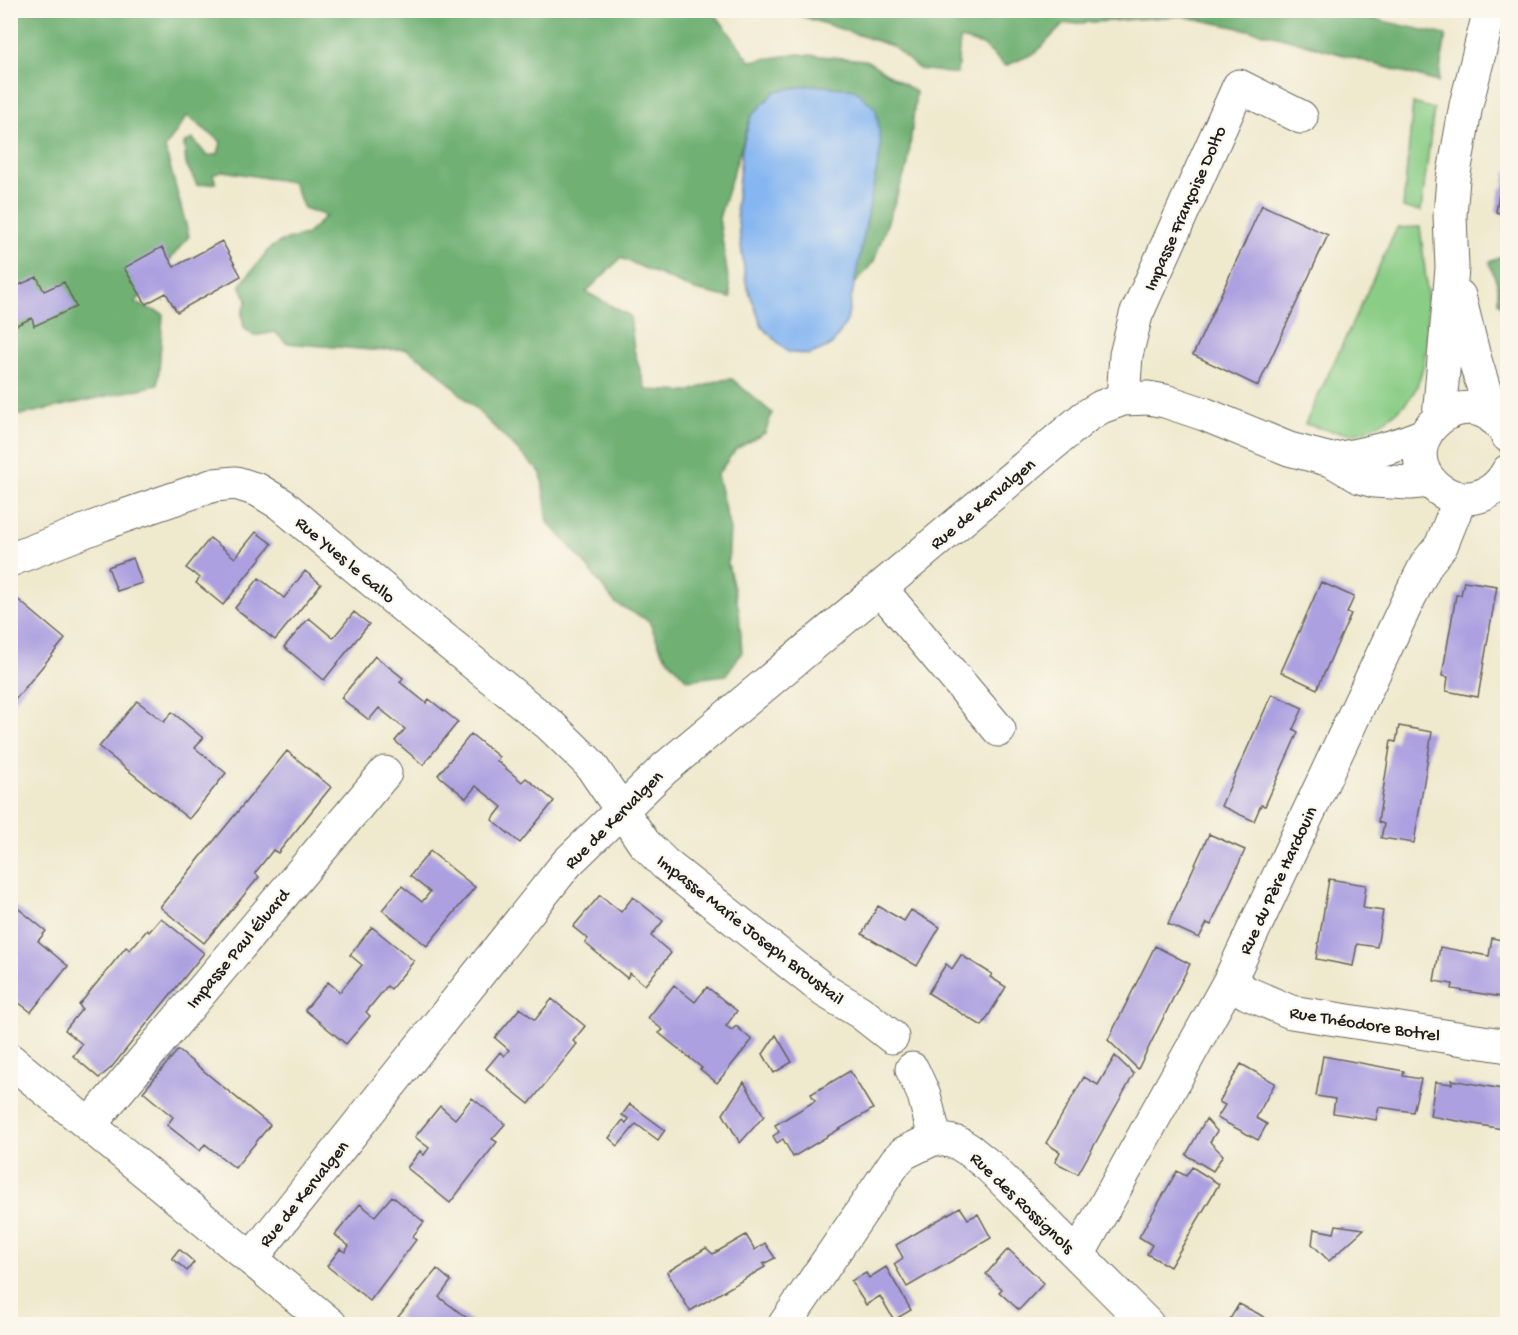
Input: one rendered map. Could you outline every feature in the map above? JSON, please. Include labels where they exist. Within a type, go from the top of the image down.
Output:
[{"type":"street","points":[[1490,10],[1458,144],[1450,215],[1452,268],[1432,426],[1421,446],[1421,458],[1430,481],[1449,495],[1460,499],[1475,498],[1489,493],[1505,480]]},
{"type":"street","name":"Impasse Françoise Dolto","points":[[1123,399],[1126,355],[1136,315],[1239,86],[1301,117]]},
{"type":"street","points":[[1452,268],[1474,357],[1500,427]]},
{"type":"street","name":"Rue de Kervalgen","points":[[10,1060],[250,1259],[567,863],[664,769],[1071,426],[1101,407],[1123,399],[1148,398],[1204,414],[1289,449],[1331,460],[1360,477],[1374,481],[1410,483],[1430,481]]},
{"type":"street","name":"Rue de Kervalgen","points":[[1331,460],[1405,443],[1460,408],[1484,412],[1500,427]]},
{"type":"street","name":"Rue Yves le Gallo","points":[[10,560],[118,518],[214,485],[236,483],[258,490],[281,504],[550,725],[590,764],[622,810]]},
{"type":"street","name":"Rue du Père Hardouin","points":[[1078,1255],[1229,982],[1421,573],[1441,546],[1460,499]]},
{"type":"street","points":[[880,588],[999,730]]},
{"type":"street","name":"Impasse Paul Éluard","points":[[90,1124],[385,773]]},
{"type":"street","name":"Impasse Marie Joseph Broustail","points":[[622,810],[645,843],[665,864],[825,991],[869,1018],[892,1037]]},
{"type":"street","name":"Rue Théodore Botrel","points":[[1229,982],[1276,1007],[1305,1014],[1508,1046]]},
{"type":"street","points":[[785,1324],[896,1161],[904,1154],[935,1138],[924,1095],[912,1069]]},
{"type":"street","name":"Rue des Rossignols","points":[[935,1138],[958,1143],[989,1166],[1147,1324]]},
{"type":"street","points":[[250,1259],[330,1324]]},
{"type":"green space","points":[[1320,10],[1446,35],[1438,82],[1277,36],[1182,16],[1064,24],[1035,53],[1005,66],[983,45],[960,39],[957,74],[919,69],[892,46],[786,11]]},
{"type":"green space","points":[[10,11],[713,11],[750,61],[798,54],[866,60],[916,92],[908,164],[874,261],[854,285],[881,147],[751,116],[719,218],[731,298],[695,290],[621,258],[586,292],[630,316],[634,350],[646,390],[688,392],[720,380],[732,379],[772,413],[765,433],[736,449],[717,475],[730,530],[728,564],[739,610],[742,652],[726,675],[687,680],[662,652],[649,621],[615,603],[582,560],[548,522],[541,473],[433,367],[406,349],[372,350],[286,343],[275,332],[254,336],[244,328],[242,314],[247,300],[240,285],[270,248],[282,241],[306,235],[326,216],[304,208],[292,182],[223,171],[213,174],[216,183],[197,185],[186,164],[184,143],[193,139],[207,156],[218,154],[221,142],[187,116],[165,148],[189,236],[135,303],[163,314],[158,385],[11,417]]},
{"type":"green space","points":[[1413,103],[1434,109],[1421,211],[1403,208]]},
{"type":"green space","points":[[1420,227],[1428,311],[1425,355],[1421,375],[1414,392],[1406,403],[1388,418],[1360,432],[1339,432],[1305,424],[1397,228]]},
{"type":"green space","points":[[1507,257],[1507,307],[1498,302],[1498,286],[1489,262]]},
{"type":"water","points":[[812,85],[854,89],[876,109],[881,147],[847,321],[832,345],[809,355],[788,352],[762,327],[746,283],[736,207],[742,148],[751,116],[776,91]]},
{"type":"building","points":[[1506,172],[1508,172],[1508,232],[1503,231],[1506,215],[1496,212],[1500,188],[1503,188]]},
{"type":"building","points":[[1262,205],[1328,235],[1258,386],[1193,355]]},
{"type":"building","points":[[222,241],[241,276],[177,312],[166,293],[146,304],[124,268],[162,247],[174,267]]},
{"type":"building","points":[[37,277],[44,291],[64,282],[76,307],[34,326],[32,318],[10,328],[10,307],[14,305],[10,297],[10,289]]},
{"type":"building","points":[[256,532],[272,544],[223,605],[196,583],[200,578],[186,568],[210,538],[235,558]]},
{"type":"building","points":[[133,558],[142,583],[117,591],[108,567]]},
{"type":"building","points":[[305,571],[321,584],[275,640],[235,608],[259,578],[284,598]]},
{"type":"building","points":[[1464,581],[1497,586],[1478,697],[1446,691],[1448,677],[1442,676],[1456,595],[1461,595]]},
{"type":"building","points":[[1321,582],[1354,597],[1347,613],[1351,614],[1317,689],[1281,672]]},
{"type":"building","points":[[15,597],[65,639],[10,706],[10,602]]},
{"type":"building","points":[[354,612],[369,624],[324,680],[284,647],[309,618],[333,638]]},
{"type":"building","points":[[375,656],[403,678],[400,682],[426,703],[429,699],[458,722],[423,765],[395,741],[405,729],[379,708],[369,720],[341,698]]},
{"type":"building","points":[[1272,694],[1303,708],[1293,729],[1298,732],[1265,806],[1261,805],[1254,821],[1221,806]]},
{"type":"building","points":[[137,701],[164,722],[172,712],[203,738],[195,748],[226,773],[189,819],[99,747]]},
{"type":"building","points":[[1399,726],[1432,732],[1414,843],[1381,838],[1384,824],[1378,822],[1391,741],[1396,742]]},
{"type":"building","points":[[471,734],[499,757],[497,761],[522,782],[526,778],[554,801],[520,843],[492,820],[502,807],[476,786],[466,798],[438,775]]},
{"type":"building","points":[[287,751],[331,787],[278,853],[273,850],[255,873],[259,877],[204,943],[160,907]]},
{"type":"building","points":[[1209,834],[1245,850],[1211,925],[1207,923],[1199,938],[1168,924]]},
{"type":"building","points":[[430,851],[475,887],[427,946],[382,910],[402,886],[422,902],[430,892],[410,876]]},
{"type":"building","points":[[1329,879],[1366,885],[1363,908],[1383,911],[1377,947],[1357,944],[1353,966],[1316,959]]},
{"type":"building","points":[[600,895],[621,912],[633,897],[663,921],[651,936],[671,953],[645,985],[630,973],[627,978],[585,943],[588,939],[573,927]]},
{"type":"building","points":[[14,905],[46,931],[38,941],[68,966],[31,1012],[10,996],[10,910]]},
{"type":"building","points":[[878,906],[904,921],[911,910],[940,927],[917,966],[862,934]]},
{"type":"building","points":[[161,918],[204,953],[111,1068],[99,1078],[73,1056],[82,1044],[65,1030],[82,1009],[79,1005],[126,947],[130,950]]},
{"type":"building","points":[[372,927],[414,961],[391,989],[387,986],[366,1012],[370,1016],[346,1044],[305,1010],[328,982],[340,992],[362,965],[350,955]]},
{"type":"building","points":[[1492,938],[1502,940],[1500,952],[1508,953],[1508,998],[1452,989],[1453,984],[1434,981],[1440,947],[1489,956]]},
{"type":"building","points":[[1155,946],[1190,964],[1138,1069],[1108,1040]]},
{"type":"building","points":[[961,955],[992,974],[990,977],[1006,987],[982,1026],[928,993],[946,964],[952,969]]},
{"type":"building","points":[[674,985],[695,1002],[707,987],[737,1011],[726,1026],[732,1030],[736,1026],[752,1040],[717,1083],[659,1033],[663,1030],[648,1018]]},
{"type":"building","points":[[552,999],[585,1026],[573,1041],[577,1044],[529,1104],[486,1069],[500,1052],[504,1056],[509,1050],[495,1038],[520,1008],[535,1020]]},
{"type":"building","points":[[776,1035],[792,1062],[774,1073],[763,1054]]},
{"type":"building","points":[[178,1050],[270,1125],[235,1168],[205,1144],[200,1151],[167,1125],[173,1117],[143,1092]]},
{"type":"building","points":[[1115,1056],[1134,1074],[1078,1174],[1055,1162],[1060,1152],[1046,1143],[1084,1077],[1098,1085]]},
{"type":"building","points":[[1323,1056],[1404,1071],[1403,1076],[1421,1079],[1413,1112],[1379,1107],[1376,1120],[1333,1113],[1335,1099],[1316,1096]]},
{"type":"building","points":[[1241,1064],[1275,1083],[1256,1118],[1267,1124],[1258,1140],[1217,1118],[1225,1105],[1219,1102]]},
{"type":"building","points":[[850,1071],[873,1109],[793,1157],[783,1139],[777,1143],[773,1136],[779,1132],[775,1125],[815,1101],[811,1094]]},
{"type":"building","points":[[1452,1080],[1508,1090],[1508,1130],[1430,1116],[1435,1082],[1452,1084]]},
{"type":"building","points":[[744,1082],[764,1116],[740,1143],[723,1114]]},
{"type":"building","points":[[472,1098],[505,1124],[492,1139],[497,1142],[450,1203],[407,1168],[420,1151],[424,1155],[429,1148],[415,1137],[440,1106],[455,1119]]},
{"type":"building","points":[[630,1104],[665,1130],[658,1140],[636,1124],[618,1146],[609,1138],[623,1120],[626,1123],[629,1119],[622,1115]]},
{"type":"building","points":[[1206,1119],[1217,1131],[1210,1142],[1223,1155],[1213,1171],[1186,1155]]},
{"type":"building","points":[[1192,1167],[1219,1184],[1170,1267],[1147,1254],[1152,1245],[1139,1237],[1177,1171],[1186,1176]]},
{"type":"building","points":[[392,1196],[424,1222],[412,1237],[416,1240],[370,1301],[327,1266],[340,1249],[345,1252],[349,1246],[335,1235],[360,1204],[375,1216]]},
{"type":"building","points":[[960,1207],[968,1219],[978,1214],[991,1238],[907,1287],[894,1264],[903,1258],[896,1245]]},
{"type":"building","points":[[1336,1225],[1364,1229],[1329,1261],[1312,1244],[1314,1229],[1334,1233]]},
{"type":"building","points":[[746,1235],[755,1250],[765,1243],[775,1258],[763,1264],[765,1267],[690,1311],[667,1272],[706,1248],[713,1254]]},
{"type":"building","points":[[179,1249],[194,1262],[187,1271],[172,1258]]},
{"type":"building","points":[[1008,1249],[1044,1283],[1019,1310],[999,1292],[1002,1289],[986,1274]]},
{"type":"building","points":[[886,1267],[911,1310],[894,1320],[880,1296],[866,1305],[851,1281],[866,1273],[869,1278]]},
{"type":"building","points":[[437,1269],[451,1281],[439,1297],[475,1324],[408,1324],[398,1317]]},
{"type":"building","points":[[1239,1304],[1257,1313],[1275,1324],[1227,1324]]}]
